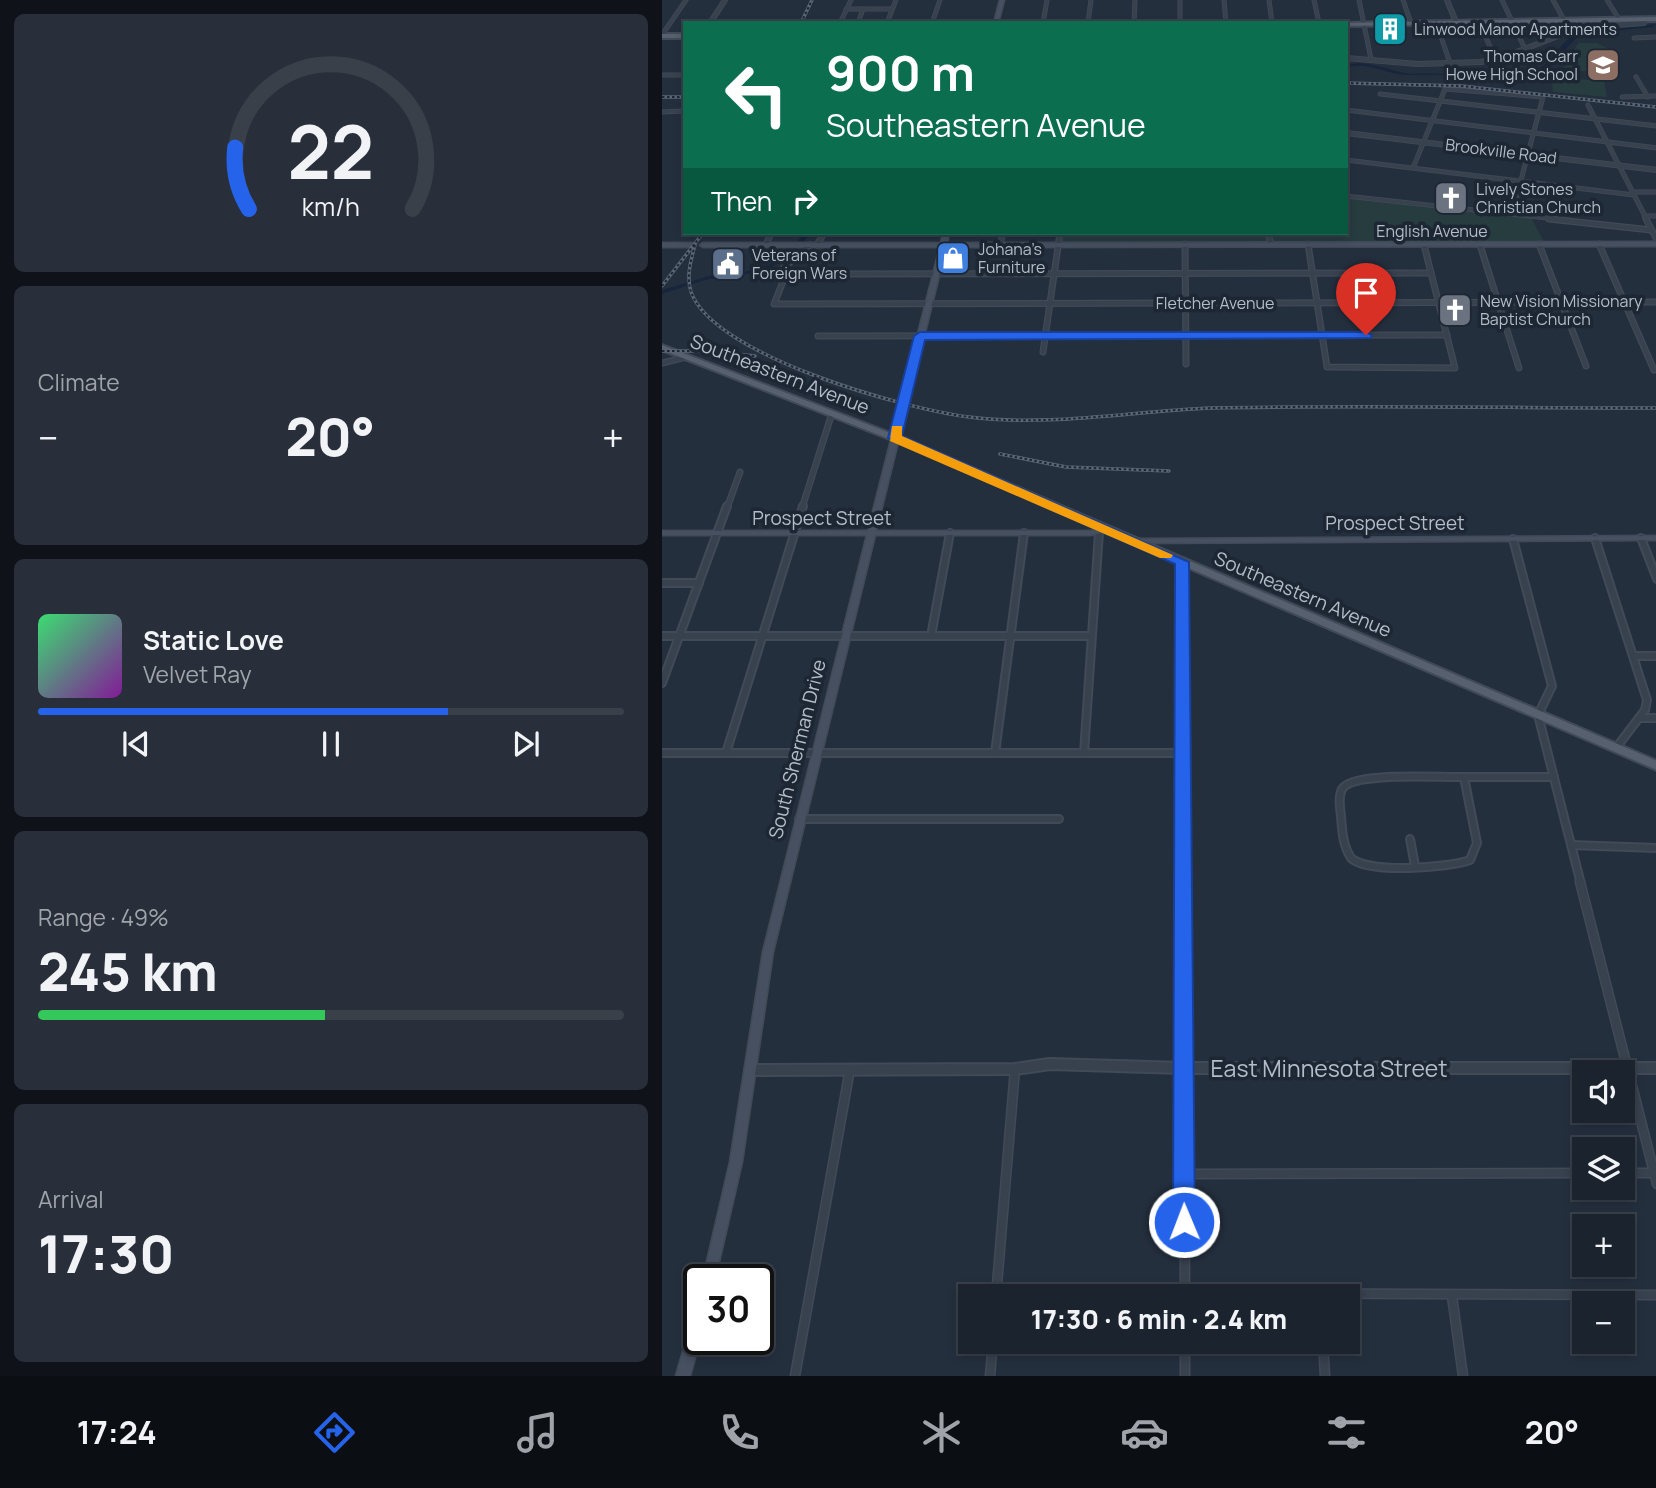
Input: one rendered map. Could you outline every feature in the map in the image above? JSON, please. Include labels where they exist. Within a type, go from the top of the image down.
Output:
[{"type":"main road","points":[[997,21],[1002,0]]},
{"type":"main road","points":[[1348,24],[1656,19]]},
{"type":"main road","points":[[662,36],[683,36]]},
{"type":"main road","name":"South Sherman Drive","points":[[713,1264],[730,1191],[762,979],[815,753],[946,235]]},
{"type":"main road","name":"English Avenue","points":[[703,245],[1480,245],[1657,242]]},
{"type":"main road","points":[[662,245],[692,245]]},
{"type":"main road","name":"Southeastern Avenue","points":[[662,347],[895,438],[1103,531],[1134,541],[1657,766]]},
{"type":"main road","name":"Prospect Street","points":[[662,533],[1103,531]]},
{"type":"main road","name":"Prospect Street","points":[[1134,541],[1657,538]]},
{"type":"main road","points":[[682,1376],[688,1355]]},
{"type":"street","points":[[662,36],[686,0]]},
{"type":"street","points":[[711,21],[725,0]]},
{"type":"street","points":[[841,21],[851,0]]},
{"type":"street","points":[[888,21],[896,0]]},
{"type":"street","points":[[933,21],[940,0]]},
{"type":"street","points":[[1043,21],[1047,0]]},
{"type":"street","points":[[1088,21],[1091,0]]},
{"type":"street","points":[[1134,21],[1135,0]]},
{"type":"street","points":[[1180,0],[1180,21]]},
{"type":"street","points":[[1224,0],[1226,21]]},
{"type":"street","points":[[1269,0],[1272,21]]},
{"type":"street","points":[[1314,0],[1319,21]]},
{"type":"street","points":[[1359,0],[1371,59]]},
{"type":"street","points":[[1403,0],[1411,23]]},
{"type":"street","points":[[1447,0],[1456,22]]},
{"type":"street","points":[[1502,0],[1525,49]]},
{"type":"street","points":[[1553,0],[1564,20]]},
{"type":"street","points":[[1607,0],[1619,19]]},
{"type":"street","points":[[846,9],[892,9]]},
{"type":"street","points":[[859,21],[863,9]]},
{"type":"street","points":[[1348,58],[1451,64],[1496,60],[1579,28],[1642,23],[1647,22],[1646,19]]},
{"type":"street","points":[[1436,22],[1451,64]]},
{"type":"street","points":[[1479,22],[1496,60]]},
{"type":"street","points":[[1634,38],[1657,37]]},
{"type":"street","points":[[662,75],[683,74]]},
{"type":"street","points":[[1636,77],[1648,97]]},
{"type":"street","points":[[1413,168],[1444,90],[1450,88],[1543,97],[1512,214]]},
{"type":"street","points":[[1380,94],[1657,126]]},
{"type":"street","points":[[1622,97],[1657,96]]},
{"type":"street","points":[[1588,105],[1657,242]]},
{"type":"street","points":[[1348,110],[1657,148]]},
{"type":"street","points":[[662,112],[683,111]]},
{"type":"street","name":"Brookville Road","points":[[1348,133],[1657,170]]},
{"type":"street","points":[[1348,160],[1633,194],[1657,192]]},
{"type":"street","points":[[1348,196],[1651,230]]},
{"type":"street","points":[[1644,216],[1657,216]]},
{"type":"street","points":[[766,245],[769,235]]},
{"type":"street","points":[[780,273],[822,235]]},
{"type":"street","points":[[1000,245],[1002,235]]},
{"type":"street","points":[[1044,352],[1060,235]]},
{"type":"street","points":[[1269,235],[1271,244]]},
{"type":"street","points":[[1185,244],[1186,364]]},
{"type":"street","points":[[1308,244],[1328,367],[1455,368],[1424,244]]},
{"type":"street","points":[[1539,244],[1586,366]]},
{"type":"street","points":[[1599,244],[1654,370]]},
{"type":"street","points":[[1480,245],[1519,368]]},
{"type":"street","points":[[780,273],[1431,273]]},
{"type":"street","name":"Fletcher Avenue","points":[[780,273],[774,304],[1657,302]]},
{"type":"street","points":[[818,336],[1447,335]]},
{"type":"street","points":[[662,363],[686,357]]},
{"type":"street","points":[[726,753],[832,413]]},
{"type":"street","points":[[662,684],[740,472]]},
{"type":"street","points":[[1084,753],[1091,636],[1103,531]]},
{"type":"street","points":[[931,636],[950,533]]},
{"type":"street","points":[[995,753],[1024,533]]},
{"type":"street","points":[[1513,538],[1552,686],[1538,715],[1625,1060]]},
{"type":"street","points":[[1595,538],[1647,702],[1639,718],[1616,748]]},
{"type":"street","points":[[1641,538],[1656,578]]},
{"type":"street","points":[[1182,562],[1185,1284]]},
{"type":"street","points":[[662,583],[699,583]]},
{"type":"street","points":[[662,636],[1091,636]]},
{"type":"street","points":[[1634,656],[1657,656]]},
{"type":"street","points":[[1639,718],[1657,718]]},
{"type":"street","points":[[662,753],[1182,752]]},
{"type":"street","points":[[1464,777],[1478,844],[1473,857],[1456,866],[1368,866],[1354,861],[1346,852],[1340,799],[1347,783],[1364,778],[1464,777],[1554,777]]},
{"type":"street","points":[[799,819],[1059,819]]},
{"type":"street","points":[[1410,839],[1415,866]]},
{"type":"street","points":[[1571,845],[1638,845],[1657,848]]},
{"type":"street","name":"East Minnesota Street","points":[[750,1070],[1015,1069],[1050,1065],[1182,1068],[1572,1068]]},
{"type":"street","name":"East Minnesota Street","points":[[1635,1068],[1657,1068]]},
{"type":"street","points":[[795,1376],[850,1069]]},
{"type":"street","points":[[997,1284],[1015,1069]]},
{"type":"street","points":[[1635,1099],[1657,1184]]},
{"type":"street","points":[[1183,1174],[1572,1173]]},
{"type":"street","points":[[1635,1173],[1654,1173]]},
{"type":"street","points":[[1360,1296],[1657,1295]]},
{"type":"street","points":[[1452,1296],[1463,1376]]},
{"type":"street","points":[[990,1376],[992,1354]]},
{"type":"street","points":[[1185,1354],[1185,1376]]},
{"type":"street","points":[[1324,1354],[1325,1376]]},
{"type":"green space","points":[[1579,43],[1597,43],[1609,49],[1593,72],[1571,70],[1562,65]]},
{"type":"green space","points":[[1560,79],[1604,80],[1607,97],[1553,92],[1552,83]]},
{"type":"green space","points":[[1348,196],[1531,217],[1544,242],[1061,242],[1062,235],[1348,235]]},
{"type":"water","points":[[1656,24],[1653,27],[1580,34],[1550,66],[1527,75],[1512,75],[1542,67],[1565,42],[1584,30]]},
{"type":"water","points":[[1360,63],[1404,73],[1461,75],[1406,75],[1369,67],[1348,66]]},
{"type":"water","points":[[802,235],[809,235],[793,254],[764,271],[705,280],[662,294],[662,290],[712,275],[731,276],[777,262],[788,254]]},
{"type":"railway","points":[[802,21],[812,0]]},
{"type":"railway","points":[[1348,83],[1461,86],[1657,107]]},
{"type":"railway","points":[[662,97],[683,97]]},
{"type":"railway","points":[[662,286],[701,235]]},
{"type":"railway","points":[[695,245],[689,274],[691,292],[707,315],[735,337],[772,358],[815,376],[902,403],[969,417],[999,420],[1060,419],[1212,408],[1268,407],[1657,408]]},
{"type":"railway","points":[[662,351],[708,351],[755,356]]},
{"type":"railway","points":[[1000,454],[1066,467],[1169,471]]},
{"type":"slow traffic","points":[[897,428],[895,438],[1166,555]]},
{"type":"place","name":"Linwood Manor Apartments","points":[[1390,29]]},
{"type":"place","name":"Thomas Carr Howe High School","points":[[1603,65]]},
{"type":"place","name":"Lively Stones Christian Church","points":[[1451,198]]},
{"type":"place","name":"Johana’s Furniture","points":[[953,258]]},
{"type":"place","name":"Veterans of Foreign Wars","points":[[728,264]]},
{"type":"place","name":"New Vision Missionary Baptist Church","points":[[1455,310]]},
{"type":"route","points":[[1184,1222],[1182,562],[895,438],[920,336],[1366,335]]}]
